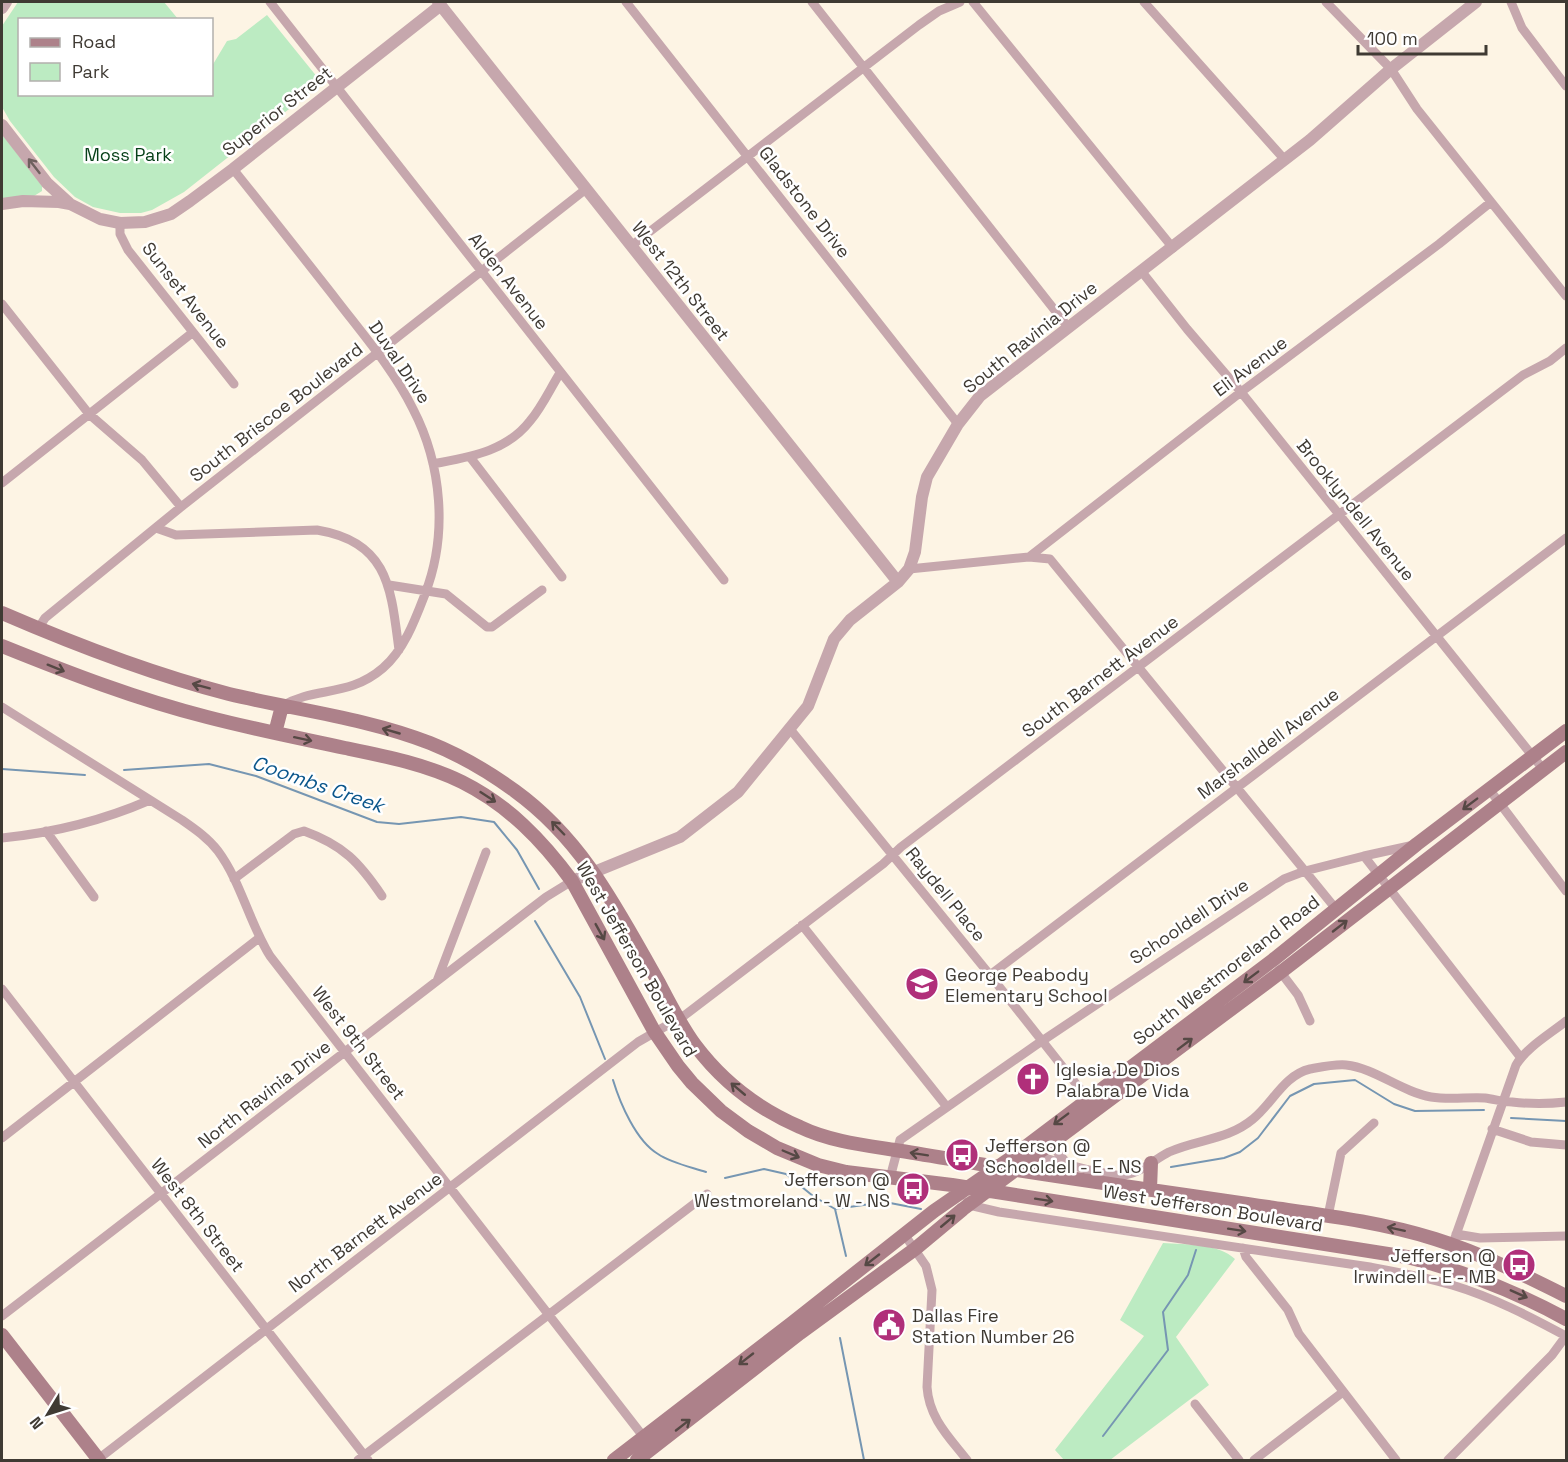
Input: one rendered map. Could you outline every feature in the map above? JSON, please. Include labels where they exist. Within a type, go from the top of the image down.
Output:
[{"type":"main road","name":"West Jefferson Boulevard","points":[[2,613],[87,649],[161,675],[282,706],[355,721],[443,748],[518,792],[572,843],[595,873],[678,1019],[714,1067],[752,1100],[774,1115],[816,1134],[896,1151],[1328,1216],[1454,1240],[1566,1296]]},
{"type":"main road","name":"West Jefferson Boulevard","points":[[2,646],[129,695],[188,712],[416,764],[462,782],[494,801],[528,829],[556,859],[572,881],[654,1031],[692,1083],[721,1112],[777,1148],[818,1165],[846,1172],[922,1181],[965,1195],[987,1191],[1388,1253],[1445,1266],[1486,1280],[1536,1302],[1566,1319]]},
{"type":"main road","points":[[274,733],[282,706]]},
{"type":"main road","name":"South Westmoreland Road","points":[[987,1191],[1097,1111],[1277,966],[1336,909],[1379,874],[1566,731]]},
{"type":"main road","name":"South Westmoreland Road","points":[[796,1328],[915,1249],[965,1195],[997,1167],[1088,1099],[1389,888],[1566,752]]},
{"type":"main road","points":[[1150,1189],[1151,1163]]},
{"type":"main road","points":[[922,1181],[935,1192],[938,1202],[934,1211]]},
{"type":"main road","name":"South Westmoreland Road","points":[[796,1328],[904,1234],[934,1211],[965,1195]]},
{"type":"main road","points":[[615,1460],[649,1443],[796,1328]]},
{"type":"main road","points":[[3,1338],[98,1460]]},
{"type":"main road","points":[[637,1461],[649,1443]]},
{"type":"street","points":[[2,8],[6,2]]},
{"type":"street","name":"Alden Avenue","points":[[270,2],[724,580]]},
{"type":"street","name":"Gladstone Drive","points":[[626,2],[958,424]]},
{"type":"street","points":[[812,2],[1068,327]]},
{"type":"street","points":[[631,246],[919,25],[939,11],[960,2]]},
{"type":"street","points":[[973,2],[1173,248]]},
{"type":"street","points":[[1144,2],[1285,160]]},
{"type":"street","points":[[1326,2],[1391,69],[1417,109],[1566,296]]},
{"type":"street","name":"South Ravinia Drive","points":[[546,897],[572,881],[690,831],[733,798],[808,706],[834,639],[850,620],[898,582],[909,569],[915,552],[924,487],[931,470],[958,424],[980,396],[1285,160],[1391,69],[1476,2]]},
{"type":"street","points":[[1511,2],[1522,28],[1566,86]]},
{"type":"street","name":"Superior Street","points":[[120,223],[146,222],[171,213],[190,201],[442,3]]},
{"type":"street","name":"West 12th Street","points":[[442,3],[586,189],[898,582]]},
{"type":"street","points":[[2,127],[51,187],[70,204],[100,219],[120,223]]},
{"type":"street","name":"Duval Drive","points":[[233,168],[378,353],[414,410],[426,438],[433,464],[440,508],[434,567],[414,622],[399,650],[368,680],[350,688],[295,698],[282,706]]},
{"type":"street","points":[[37,200],[51,187]]},
{"type":"street","name":"South Briscoe Boulevard","points":[[38,628],[45,618],[181,507],[586,189]]},
{"type":"street","points":[[2,204],[37,200],[70,204]]},
{"type":"street","name":"Eli Avenue","points":[[1029,557],[1491,202]]},
{"type":"street","name":"Sunset Avenue","points":[[120,223],[120,234],[128,250],[234,384]]},
{"type":"street","name":"Brooklyndell Avenue","points":[[1142,272],[1544,769]]},
{"type":"street","points":[[2,304],[89,414],[142,460],[181,507]]},
{"type":"street","points":[[2,483],[192,333]]},
{"type":"street","name":"South Barnett Avenue","points":[[654,1031],[678,1019],[1524,375],[1550,361],[1566,348]]},
{"type":"street","points":[[433,464],[470,457],[497,448],[520,432],[537,411],[560,373]]},
{"type":"street","points":[[470,457],[562,577]]},
{"type":"street","points":[[156,528],[176,535],[317,530],[335,533],[356,543],[377,562],[389,585],[399,650]]},
{"type":"street","name":"Marshalldell Avenue","points":[[990,975],[1566,538]]},
{"type":"street","points":[[909,569],[1029,557],[1045,557],[1055,563],[1336,909]]},
{"type":"street","points":[[389,585],[446,594],[458,601],[487,627],[492,627],[542,590]]},
{"type":"street","name":"West 9th Street","points":[[2,707],[189,824],[218,851],[234,879],[259,938],[270,956],[649,1443]]},
{"type":"street","name":"Raydell Place","points":[[790,729],[1097,1111]]},
{"type":"street","points":[[1490,789],[1566,891]]},
{"type":"street","points":[[2,838],[102,818],[150,800]]},
{"type":"street","points":[[46,831],[94,897]]},
{"type":"street","points":[[234,879],[294,834],[304,831],[335,845],[352,856],[382,896]]},
{"type":"street","name":"Schooldell Drive","points":[[890,1178],[900,1140],[1264,890],[1305,871],[1417,844]]},
{"type":"street","points":[[437,981],[486,852]]},
{"type":"street","points":[[1364,856],[1521,1058]]},
{"type":"street","name":"North Ravinia Drive","points":[[2,1316],[546,897]]},
{"type":"street","points":[[802,925],[947,1107]]},
{"type":"street","points":[[2,1138],[259,938]]},
{"type":"street","points":[[1277,966],[1298,995],[1310,1021]]},
{"type":"street","name":"West 8th Street","points":[[2,989],[363,1459]]},
{"type":"street","points":[[1445,1266],[1492,1130],[1521,1058],[1566,1021]]},
{"type":"street","name":"North Barnett Avenue","points":[[98,1460],[654,1031]]},
{"type":"street","points":[[1037,1155],[1057,1163],[1067,1163],[1115,1175],[1136,1172],[1182,1147],[1217,1138],[1246,1125],[1261,1112],[1285,1084],[1297,1075],[1311,1069],[1346,1065],[1431,1097],[1485,1098],[1549,1104],[1566,1101]]},
{"type":"street","points":[[1328,1216],[1341,1153],[1374,1123]]},
{"type":"street","points":[[1492,1130],[1531,1142],[1566,1145]]},
{"type":"street","points":[[1053,1143],[1067,1163]]},
{"type":"street","points":[[363,1459],[707,1194]]},
{"type":"street","points":[[965,1195],[999,1212],[1370,1267],[1452,1285],[1493,1300],[1566,1336],[1552,1354],[1448,1461]]},
{"type":"street","points":[[904,1234],[926,1266],[932,1290],[927,1387],[931,1412],[967,1461]]},
{"type":"street","points":[[1454,1240],[1566,1236]]},
{"type":"street","points":[[1243,1248],[1246,1257],[1288,1310],[1299,1334],[1396,1461]]},
{"type":"street","points":[[1254,1461],[1343,1392]]},
{"type":"street","points":[[1195,1404],[1239,1461]]},
{"type":"green space","name":"Moss Park","points":[[18,2],[164,2],[177,18],[18,18],[18,96],[213,96],[213,64],[227,41],[236,39],[267,15],[322,83],[184,192],[152,210],[141,213],[120,213],[93,207],[75,197],[54,177],[10,121],[2,107],[2,26]]},
{"type":"green space","points":[[2,134],[42,186],[42,191],[34,196],[2,200]]},
{"type":"green space","points":[[1163,1243],[1211,1247],[1235,1259],[1176,1337],[1209,1385],[1110,1460],[1064,1460],[1055,1450],[1144,1336],[1120,1320]]},
{"type":"waterway","name":"Coombs Creek","points":[[124,770],[209,764],[256,776],[377,822],[399,824],[461,817],[494,822],[517,850],[539,889]]},
{"type":"waterway","name":"Coombs Creek","points":[[2,769],[85,775]]},
{"type":"waterway","name":"Coombs Creek","points":[[535,921],[580,997],[605,1059]]},
{"type":"waterway","name":"Coombs Creek","points":[[613,1080],[630,1121],[650,1148],[669,1160],[706,1172]]},
{"type":"waterway","name":"Coombs Creek","points":[[1171,1167],[1224,1158],[1240,1152],[1258,1138],[1290,1096],[1314,1084],[1355,1080],[1394,1104],[1415,1111],[1484,1110]]},
{"type":"waterway","name":"Coombs Creek","points":[[1511,1118],[1566,1121]]},
{"type":"waterway","name":"Coombs Creek","points":[[725,1178],[764,1169],[786,1174],[813,1196],[835,1209],[885,1202],[921,1209]]},
{"type":"waterway","points":[[835,1209],[846,1256]]},
{"type":"waterway","points":[[1103,1436],[1168,1350],[1163,1312],[1188,1275],[1196,1250]]},
{"type":"waterway","points":[[840,1338],[864,1460]]},
{"type":"place","name":"George Peabody Elementary School","points":[[922,984]]},
{"type":"place","name":"Iglesia De Dios Palabra De Vida","points":[[1033,1079]]},
{"type":"place","name":"Jefferson @ Schooldell - E - NS","points":[[962,1155]]},
{"type":"place","name":"Jefferson @ Westmoreland - W - NS","points":[[913,1189]]},
{"type":"place","name":"Jefferson @ Irwindell - E - MB","points":[[1519,1265]]},
{"type":"place","name":"Dallas Fire Station Number 26","points":[[889,1325]]}]
